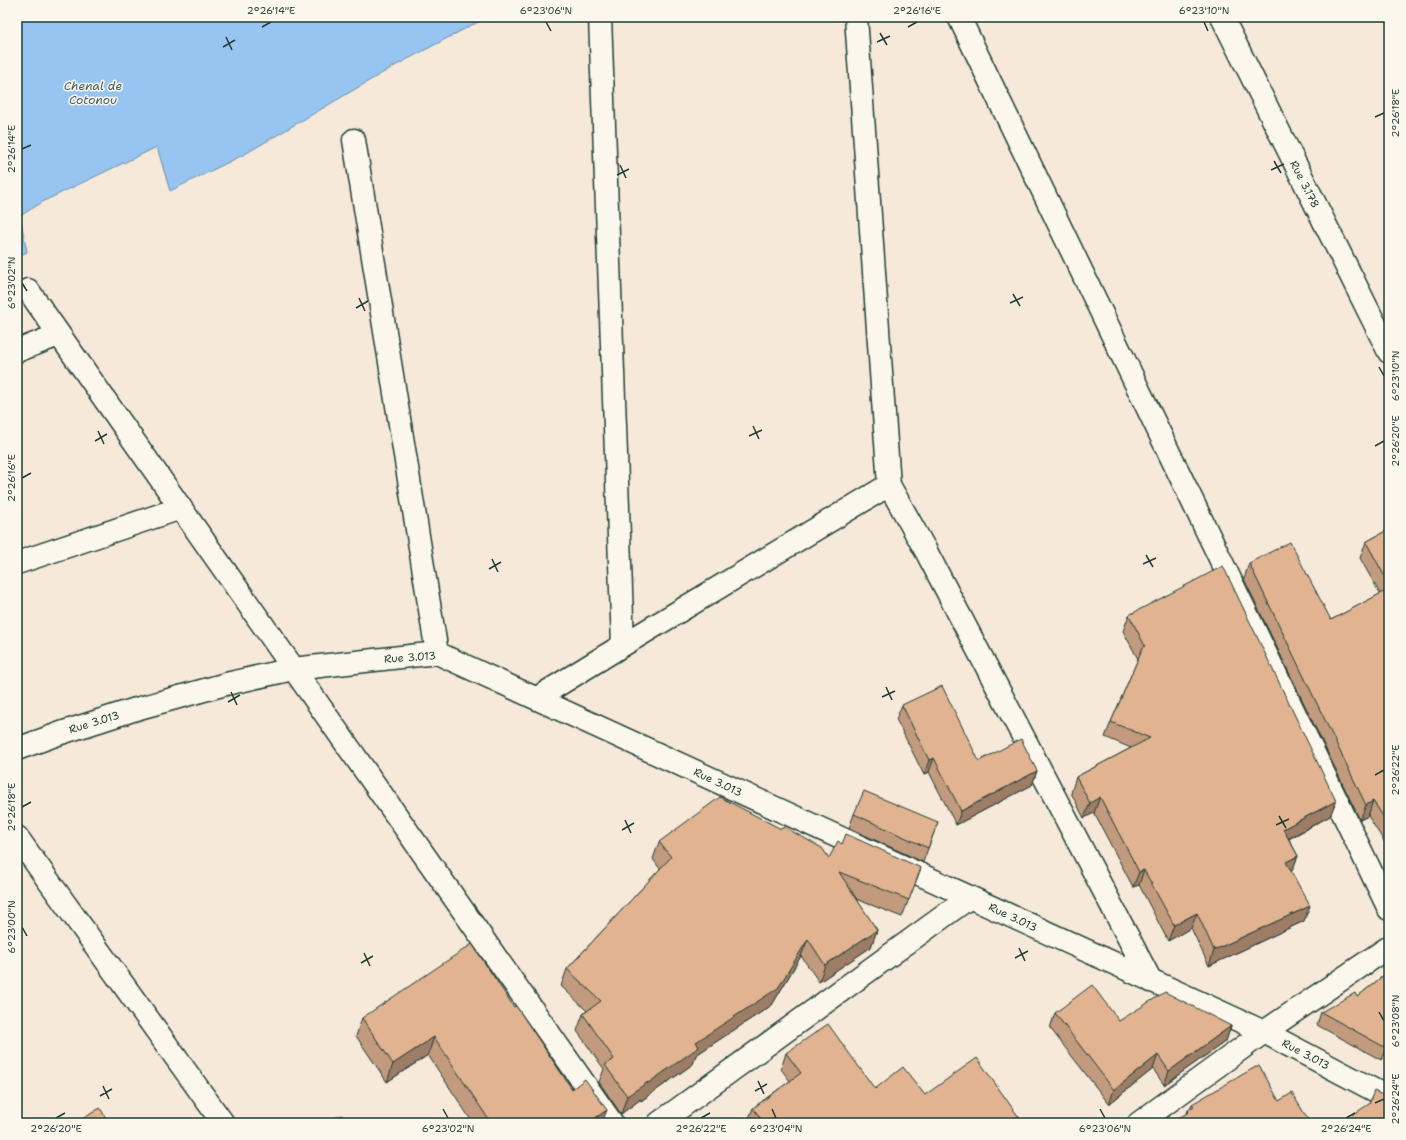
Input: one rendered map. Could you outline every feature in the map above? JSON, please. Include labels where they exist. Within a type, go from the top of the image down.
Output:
[{"type":"street","points":[[600,17],[623,645]]},
{"type":"street","points":[[856,17],[890,485],[930,558],[1151,981]]},
{"type":"street","points":[[959,17],[1389,909]]},
{"type":"street","name":"Rue 3.178","points":[[1222,17],[1389,352]]},
{"type":"street","points":[[354,140],[438,653]]},
{"type":"street","points":[[28,290],[58,335],[612,1123]]},
{"type":"street","points":[[17,351],[58,335]]},
{"type":"street","points":[[537,698],[890,485]]},
{"type":"street","points":[[17,563],[181,508]]},
{"type":"street","name":"Rue 3.013","points":[[17,749],[136,709],[226,684],[293,669],[438,653],[1264,1032],[1389,1098]]},
{"type":"street","points":[[17,837],[222,1123]]},
{"type":"street","points":[[659,1123],[970,897]]},
{"type":"street","points":[[1140,1123],[1264,1032],[1389,947]]},
{"type":"water","name":"Chenal de Cotonou","points":[[17,17],[491,17],[472,25],[391,68],[245,154],[170,191],[157,147],[46,200],[20,216],[27,252],[17,257]]},
{"type":"building","points":[[1389,529],[1389,584],[1366,542]]},
{"type":"building","points":[[1290,542],[1331,620],[1389,589],[1389,761],[1384,764],[1389,774],[1389,825],[1373,801],[1366,805],[1249,563]]},
{"type":"building","points":[[1223,566],[1336,801],[1283,829],[1298,856],[1286,862],[1310,906],[1214,950],[1197,913],[1174,925],[1144,870],[1139,872],[1100,797],[1090,803],[1076,777],[1150,738],[1111,722],[1143,647],[1145,646],[1129,615]]},
{"type":"building","points":[[942,686],[979,761],[1021,739],[1037,771],[961,811],[934,758],[929,760],[902,705]]},
{"type":"building","points":[[864,791],[938,822],[928,848],[854,814]]},
{"type":"building","points":[[720,797],[781,829],[784,827],[822,848],[829,858],[838,841],[842,844],[846,834],[921,868],[909,900],[839,872],[877,930],[825,965],[808,939],[778,988],[696,1042],[699,1047],[647,1084],[648,1082],[627,1096],[605,1065],[614,1059],[583,1014],[601,1001],[567,969],[671,857],[659,842]]},
{"type":"building","points":[[472,944],[572,1089],[585,1079],[607,1110],[588,1123],[491,1123],[434,1037],[393,1064],[362,1018]]},
{"type":"building","points":[[1389,971],[1389,1009],[1386,1011],[1389,1014],[1389,1042],[1386,1048],[1321,1012],[1355,993],[1357,997]]},
{"type":"building","points":[[1092,985],[1119,1021],[1165,992],[1231,1026],[1169,1071],[1158,1055],[1114,1090],[1055,1013]]},
{"type":"building","points":[[828,1024],[875,1089],[903,1067],[925,1095],[977,1058],[1023,1123],[764,1123],[753,1108],[801,1073],[786,1053]]},
{"type":"building","points":[[1259,1065],[1279,1101],[1292,1093],[1310,1123],[1170,1123],[1189,1112],[1188,1110],[1194,1106],[1192,1104]]},
{"type":"building","points":[[1374,1091],[1389,1098],[1389,1123],[1340,1123],[1369,1104]]},
{"type":"building","points":[[100,1108],[109,1123],[77,1123],[84,1118]]},
{"type":"building","points":[[342,1115],[345,1123],[322,1123]]}]
